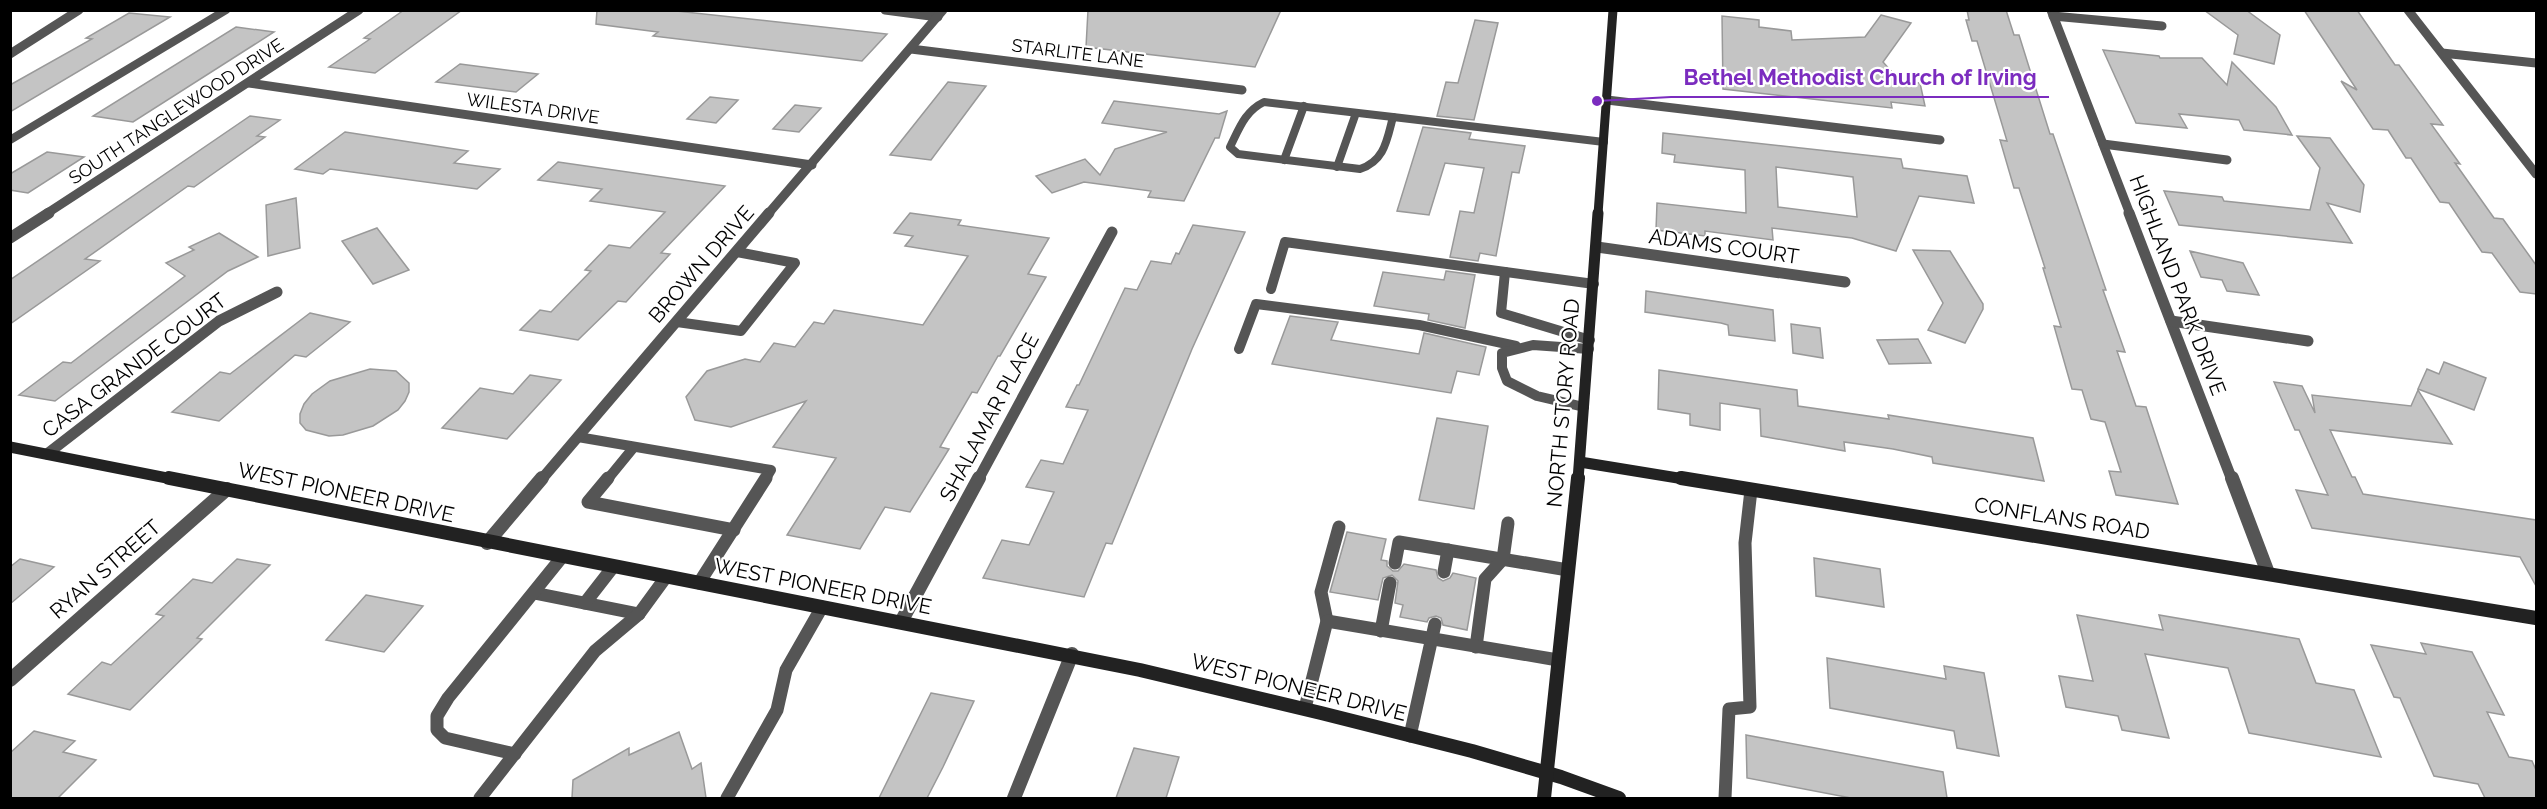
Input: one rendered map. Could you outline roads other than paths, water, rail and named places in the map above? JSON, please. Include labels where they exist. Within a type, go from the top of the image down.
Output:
[{"type":"main road","name":"NORTH STORY ROAD","points":[[1544,798],[1580,462],[1613,10]]},
{"type":"main road","name":"WEST PIONEER DRIVE","points":[[10,447],[487,543],[1072,654],[1305,708],[1547,771],[1619,798]]},
{"type":"main road","name":"CONFLANS ROAD","points":[[1580,462],[2268,573],[2535,621]]},
{"type":"street","points":[[10,54],[79,10]]},
{"type":"street","name":"SOUTH TANGLEWOOD DRIVE","points":[[10,238],[359,10]]},
{"type":"street","points":[[885,10],[940,14]]},
{"type":"street","points":[[2408,10],[2536,174]]},
{"type":"street","points":[[2052,13],[2162,26]]},
{"type":"street","name":"HIGHLAND PARK DRIVE","points":[[2052,13],[2268,573]]},
{"type":"street","name":"BROWN DRIVE","points":[[487,543],[940,14]]},
{"type":"street","name":"STARLITE LANE","points":[[911,49],[1242,90]]},
{"type":"street","points":[[2442,53],[2536,63]]},
{"type":"street","name":"WILESTA DRIVE","points":[[249,83],[812,165]]},
{"type":"street","points":[[1607,100],[1940,140]]},
{"type":"street","points":[[2103,144],[2227,160]]},
{"type":"street","name":"SHALAMAR PLACE","points":[[901,622],[1112,232]]},
{"type":"street","name":"ADAMS COURT","points":[[1597,248],[1845,282]]},
{"type":"street","name":"CASA GRANDE COURT","points":[[47,454],[219,321],[277,292]]},
{"type":"street","points":[[2171,321],[2307,341]]},
{"type":"street","name":"RYAN STREET","points":[[10,680],[227,489]]},
{"type":"street","points":[[1014,798],[1072,654]]},
{"type":"lane","points":[[10,140],[226,10]]},
{"type":"lane","points":[[1393,117],[1379,160],[1373,167],[1360,170],[1238,154],[1230,147],[1252,106],[1264,102],[1304,106],[1604,142]]},
{"type":"lane","points":[[1284,160],[1304,106]]},
{"type":"lane","points":[[1337,167],[1356,113]]},
{"type":"lane","points":[[1270,289],[1285,242],[1594,284]]},
{"type":"lane","points":[[677,322],[741,331],[795,263],[737,252]]},
{"type":"lane","points":[[1505,272],[1501,313],[1589,344]]},
{"type":"lane","points":[[1239,349],[1256,304],[1421,326],[1488,338],[1516,346],[1589,344]]},
{"type":"lane","points":[[1516,346],[1502,353],[1502,368],[1507,381],[1537,396],[1584,407]]},
{"type":"lane","points":[[578,437],[771,471],[699,584]]},
{"type":"lane","points":[[634,447],[588,502],[734,530]]},
{"type":"lane","points":[[1725,798],[1729,709],[1750,707],[1745,543],[1751,490]]},
{"type":"lane","points":[[1476,647],[1485,579],[1503,559],[1509,523]]},
{"type":"lane","points":[[1305,708],[1327,621],[1321,592],[1339,527]]},
{"type":"lane","points":[[1395,563],[1399,542],[1568,570]]},
{"type":"lane","points":[[1444,572],[1448,550]]},
{"type":"lane","points":[[515,754],[445,738],[437,730],[437,716],[448,698],[562,557]]},
{"type":"lane","points":[[585,603],[613,567]]},
{"type":"lane","points":[[480,798],[595,651],[639,614],[666,577]]},
{"type":"lane","points":[[1381,631],[1390,583]]},
{"type":"lane","points":[[534,593],[639,614]]},
{"type":"lane","points":[[727,798],[777,710],[786,670],[822,607]]},
{"type":"lane","points":[[1327,621],[1558,660]]},
{"type":"lane","points":[[1410,736],[1435,624]]},
{"type":"place","name":"Bethel Methodist Church of Irving","points":[[1597,101]]}]
